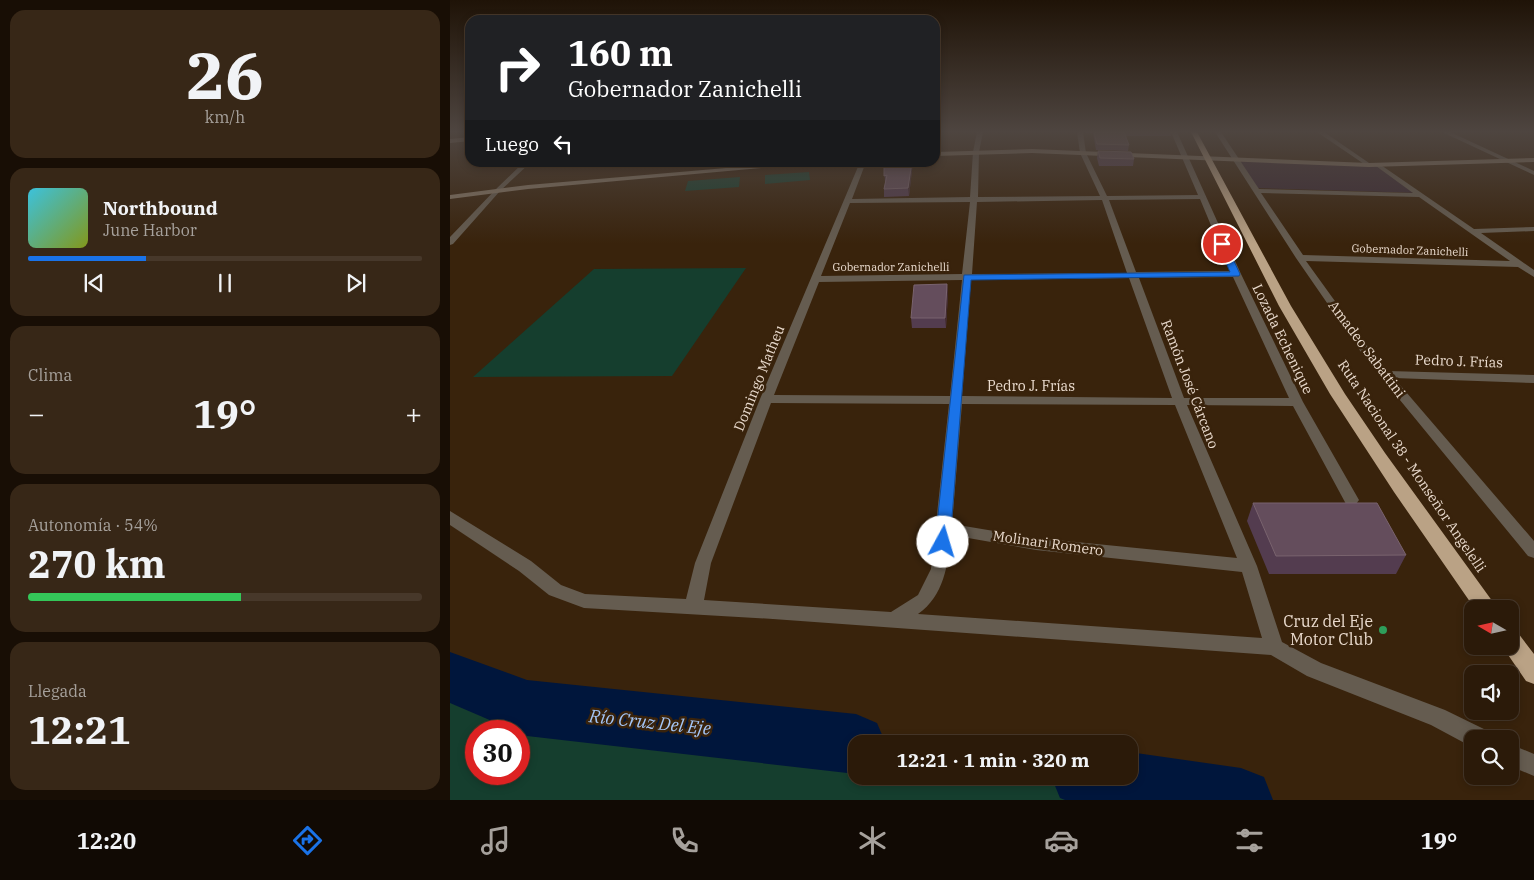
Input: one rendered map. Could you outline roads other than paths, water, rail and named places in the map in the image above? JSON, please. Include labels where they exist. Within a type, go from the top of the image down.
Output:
[{"type":"highway","name":"Ruta Nacional 38 - Monseñor Angelelli","points":[[1214,169],[1290,315],[1333,387],[1386,468],[1481,600]]},
{"type":"highway","points":[[1519,652],[1534,673]]},
{"type":"main road","points":[[450,197],[498,190],[739,169]]},
{"type":"street","points":[[450,242],[498,190],[520,169]]},
{"type":"street","name":"Domingo Matheu","points":[[693,608],[703,563],[766,399],[860,169]]},
{"type":"street","points":[[895,619],[924,600],[939,569],[967,277],[975,169]]},
{"type":"street","name":"Ramón José Cárcano","points":[[1091,169],[1104,197],[1179,400],[1249,566],[1274,647]]},
{"type":"street","name":"Lozada Echenique","points":[[1190,169],[1236,274],[1297,402],[1351,500]]},
{"type":"street","name":"Amadeo Sabattini","points":[[1241,169],[1300,258],[1384,374],[1534,552]]},
{"type":"street","points":[[1384,169],[1534,274]]},
{"type":"street","points":[[1256,191],[1422,195]]},
{"type":"street","points":[[848,201],[1201,197]]},
{"type":"street","points":[[1474,231],[1534,229]]},
{"type":"street","name":"Gobernador Zanichelli","points":[[1300,258],[1520,264]]},
{"type":"street","name":"Gobernador Zanichelli","points":[[816,279],[1236,274]]},
{"type":"street","name":"Pedro J. Frías","points":[[1384,374],[1534,379]]},
{"type":"street","name":"Pedro J. Frías","points":[[766,399],[955,402],[1179,400],[1297,402]]},
{"type":"street","points":[[450,517],[525,566],[555,590],[584,601],[895,619],[1274,647],[1314,670],[1438,717],[1464,731]]},
{"type":"street","name":"Molinari Romero","points":[[944,528],[1036,544],[1249,566]]},
{"type":"street","points":[[1519,759],[1534,765]]},
{"type":"waterway","name":"Río Cruz Del Eje","points":[[450,677],[527,708],[848,743]]},
{"type":"waterway","name":"Río Cruz Del Eje","points":[[1138,784],[1241,800]]},
{"type":"place","name":"Cruz del Eje Motor Club","points":[[1383,630]]}]
